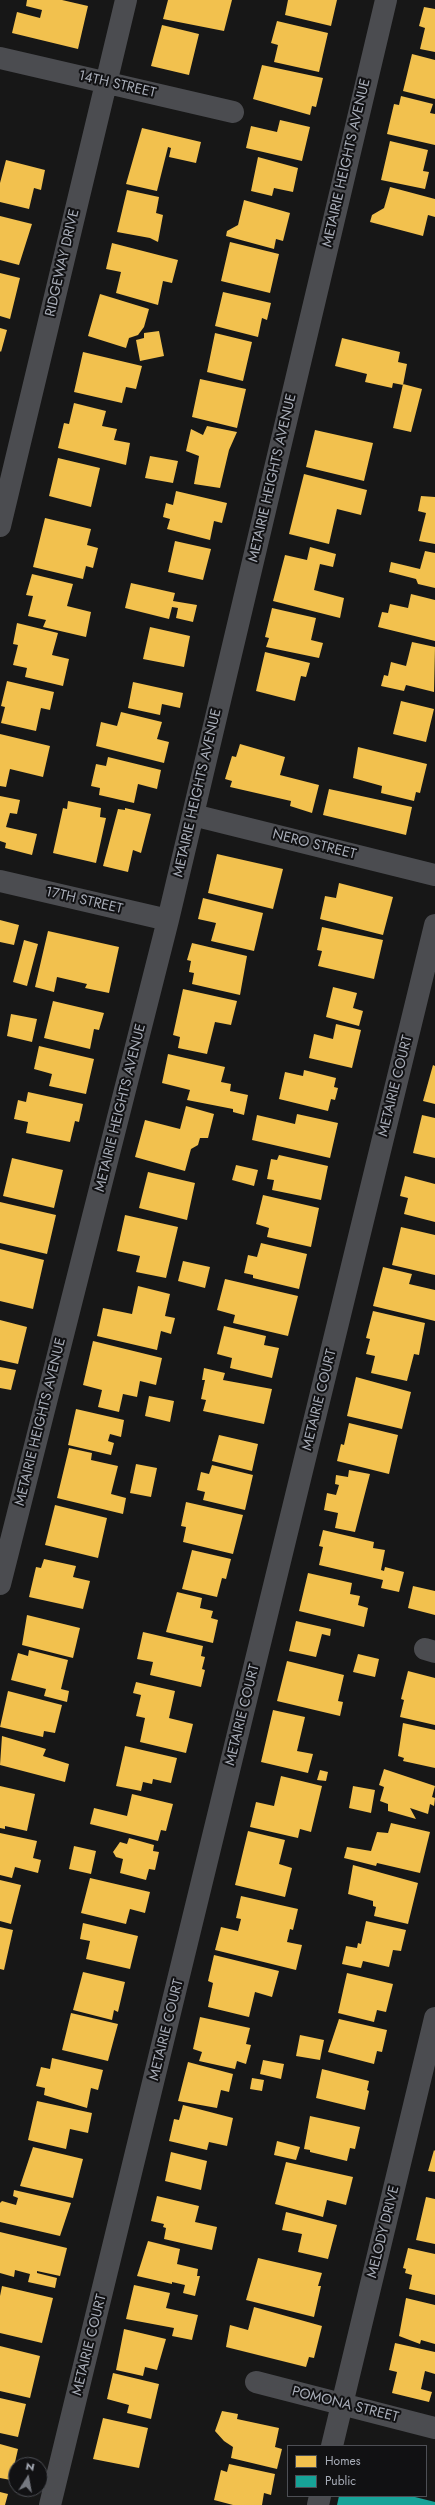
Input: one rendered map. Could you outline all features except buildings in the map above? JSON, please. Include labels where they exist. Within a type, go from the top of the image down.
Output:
[{"type":"street","name":"RIDGEWAY DRIVE","points":[[0,526],[126,0]]},
{"type":"street","name":"METAIRIE HEIGHTS AVENUE","points":[[0,1584],[168,920],[386,0]]},
{"type":"street","name":"14TH STREET","points":[[0,58],[233,112]]},
{"type":"street","name":"NERO STREET","points":[[193,815],[435,875]]},
{"type":"street","name":"17TH STREET","points":[[0,881],[168,920]]},
{"type":"street","name":"METAIRIE COURT","points":[[50,2505],[435,925]]},
{"type":"street","name":"MELODY DRIVE","points":[[332,2445],[435,2018]]},
{"type":"street","name":"POMONA STREET","points":[[256,2382],[435,2428]]}]
